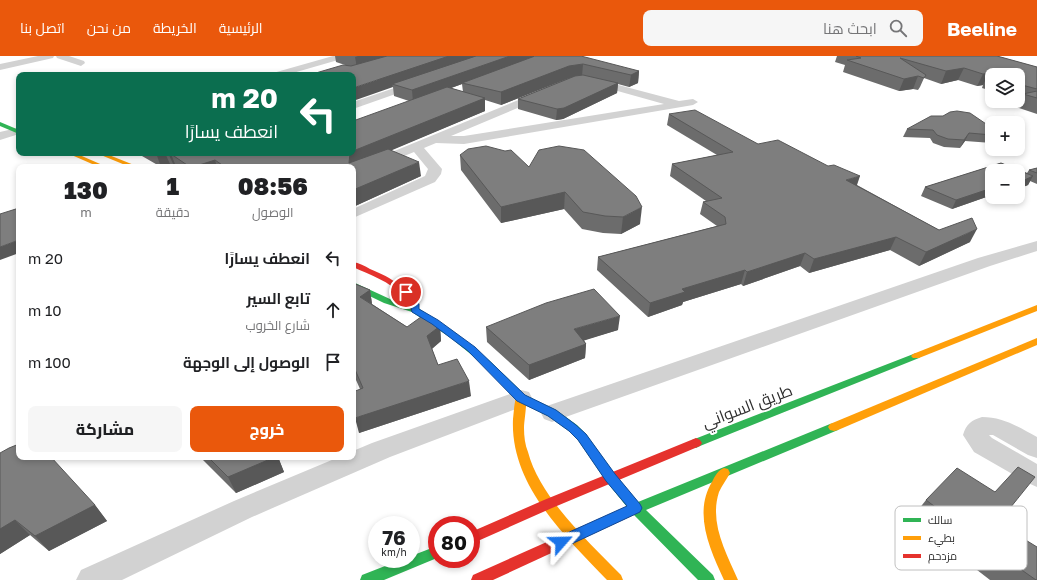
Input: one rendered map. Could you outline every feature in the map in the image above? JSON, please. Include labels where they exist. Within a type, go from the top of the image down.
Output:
[{"type":"main road","points":[[0,124],[16,131]]},
{"type":"main road","points":[[77,156],[97,164]]},
{"type":"main road","points":[[107,156],[128,164]]},
{"type":"main road","points":[[356,266],[406,292],[414,304],[415,310]]},
{"type":"main road","points":[[356,286],[386,301],[415,310],[435,322],[471,349],[521,398],[552,413],[572,428],[582,437],[610,477],[636,508],[708,580]]},
{"type":"main road","name":"طريق السواني","points":[[480,534],[610,477],[1037,308]]},
{"type":"main road","points":[[478,580],[636,508],[724,473],[1037,341]]},
{"type":"main road","points":[[521,398],[517,419],[517,435],[526,470],[548,504],[574,536],[616,580]]},
{"type":"main road","points":[[724,473],[714,489],[710,510],[712,533],[731,580]]},
{"type":"main road","points":[[367,580],[428,556]]},
{"type":"street","points":[[0,67],[50,56]]},
{"type":"street","points":[[60,56],[81,63]]},
{"type":"street","points":[[287,72],[342,56]]},
{"type":"street","points":[[323,62],[337,66]]},
{"type":"street","points":[[582,80],[677,104]]},
{"type":"street","points":[[356,105],[424,81]]},
{"type":"street","points":[[356,172],[551,90]]},
{"type":"street","points":[[434,138],[448,141],[464,140],[693,102]]},
{"type":"street","points":[[356,105],[373,109]]},
{"type":"street","points":[[489,106],[518,114]]},
{"type":"street","points":[[533,118],[555,125]]},
{"type":"street","points":[[0,136],[16,132]]},
{"type":"street","points":[[356,213],[422,183],[434,174],[436,170],[433,165],[416,146]]},
{"type":"street","points":[[552,413],[984,262],[1037,246]]},
{"type":"street","points":[[91,580],[243,509],[381,450],[521,398]]},
{"type":"street","points":[[1037,448],[994,426],[982,426],[976,431],[975,435],[983,445],[1037,476]]},
{"type":"building","points":[[387,56],[449,56],[356,87],[356,72],[319,72],[343,65],[351,66]]},
{"type":"building","points":[[476,56],[510,56],[412,90],[392,84]]},
{"type":"building","points":[[535,56],[581,56],[639,71],[631,75],[583,64],[569,66],[501,92],[462,83]]},
{"type":"building","points":[[856,56],[997,56],[1037,67],[1037,89],[1025,86],[1025,68],[985,68],[985,74],[983,74],[964,68],[946,71],[900,58],[926,75],[924,78],[918,76],[904,79],[847,60],[861,58]]},
{"type":"building","points":[[583,75],[618,83],[564,108],[557,109],[518,99],[575,76]]},
{"type":"building","points":[[447,87],[485,98],[356,150],[356,120]]},
{"type":"building","points":[[1037,91],[1037,98],[1025,95]]},
{"type":"building","points":[[695,110],[758,144],[778,140],[828,166],[834,165],[860,176],[846,180],[939,230],[972,218],[977,229],[926,252],[896,237],[814,259],[805,253],[747,272],[745,270],[682,289],[685,292],[650,303],[598,257],[726,224],[725,217],[703,202],[722,198],[672,164],[733,152],[669,114]]},
{"type":"building","points":[[957,111],[970,113],[985,123],[985,134],[969,133],[964,140],[948,139],[937,135],[933,130],[907,129],[931,116],[943,116],[950,112]]},
{"type":"building","points":[[486,146],[505,151],[511,150],[529,167],[539,150],[559,146],[584,150],[636,196],[642,207],[623,217],[605,216],[583,212],[565,192],[501,207],[460,155],[468,149]]},
{"type":"building","points":[[388,149],[419,162],[356,189],[356,164],[221,164],[215,160],[202,164],[186,164],[174,156],[350,156],[349,163]]},
{"type":"building","points":[[985,168],[985,190],[956,200],[925,187]]},
{"type":"building","points":[[1037,168],[1037,173],[1029,170]]},
{"type":"building","points":[[1025,173],[1033,176],[1025,180]]},
{"type":"building","points":[[16,209],[16,241],[0,247],[0,214]]},
{"type":"building","points":[[356,284],[370,290],[360,297],[407,327],[425,314],[440,326],[427,336],[438,365],[457,359],[469,381],[356,418],[356,391],[363,388],[356,372]]},
{"type":"building","points":[[594,289],[620,316],[574,329],[586,344],[529,365],[486,327],[546,303]]},
{"type":"building","points":[[16,445],[16,460],[54,460],[95,505],[35,536],[15,520],[0,529],[0,453]]},
{"type":"building","points":[[211,460],[268,460],[228,477]]},
{"type":"building","points":[[1018,467],[1035,477],[1012,506],[934,506],[926,500],[957,468],[995,492]]},
{"type":"building","points":[[1027,541],[1037,547],[1036,580],[1022,570],[1027,570]]},
{"type":"traffic: fast","points":[[0,124],[16,131]]},
{"type":"traffic: fast","points":[[356,286],[387,301],[415,310],[454,336],[488,364],[521,398],[552,413],[573,428],[582,437],[610,477]]},
{"type":"traffic: fast","points":[[696,443],[916,356]]},
{"type":"traffic: fast","points":[[632,510],[834,427]]},
{"type":"traffic: fast","points":[[610,477],[636,508],[708,580]]},
{"type":"traffic: fast","points":[[367,580],[428,556]]},
{"type":"traffic: slow","points":[[77,156],[97,164]]},
{"type":"traffic: slow","points":[[107,156],[128,164]]},
{"type":"traffic: slow","points":[[916,356],[1037,308]]},
{"type":"traffic: slow","points":[[834,427],[1037,341]]},
{"type":"traffic: slow","points":[[521,398],[518,429],[522,454],[526,466],[548,504]]},
{"type":"traffic: slow","points":[[724,473],[714,489],[710,500],[709,512],[710,524],[716,547],[731,580]]},
{"type":"traffic: slow","points":[[548,504],[574,536],[616,580]]},
{"type":"traffic: jam","points":[[356,265],[380,276],[397,286],[405,293],[415,310]]},
{"type":"traffic: jam","points":[[480,534],[548,504],[696,443]]},
{"type":"traffic: jam","points":[[478,580],[632,510]]},
{"type":"route","points":[[406,292],[414,304],[415,310],[435,322],[471,349],[521,398],[552,413],[582,437],[610,477],[636,508],[561,542]]}]
